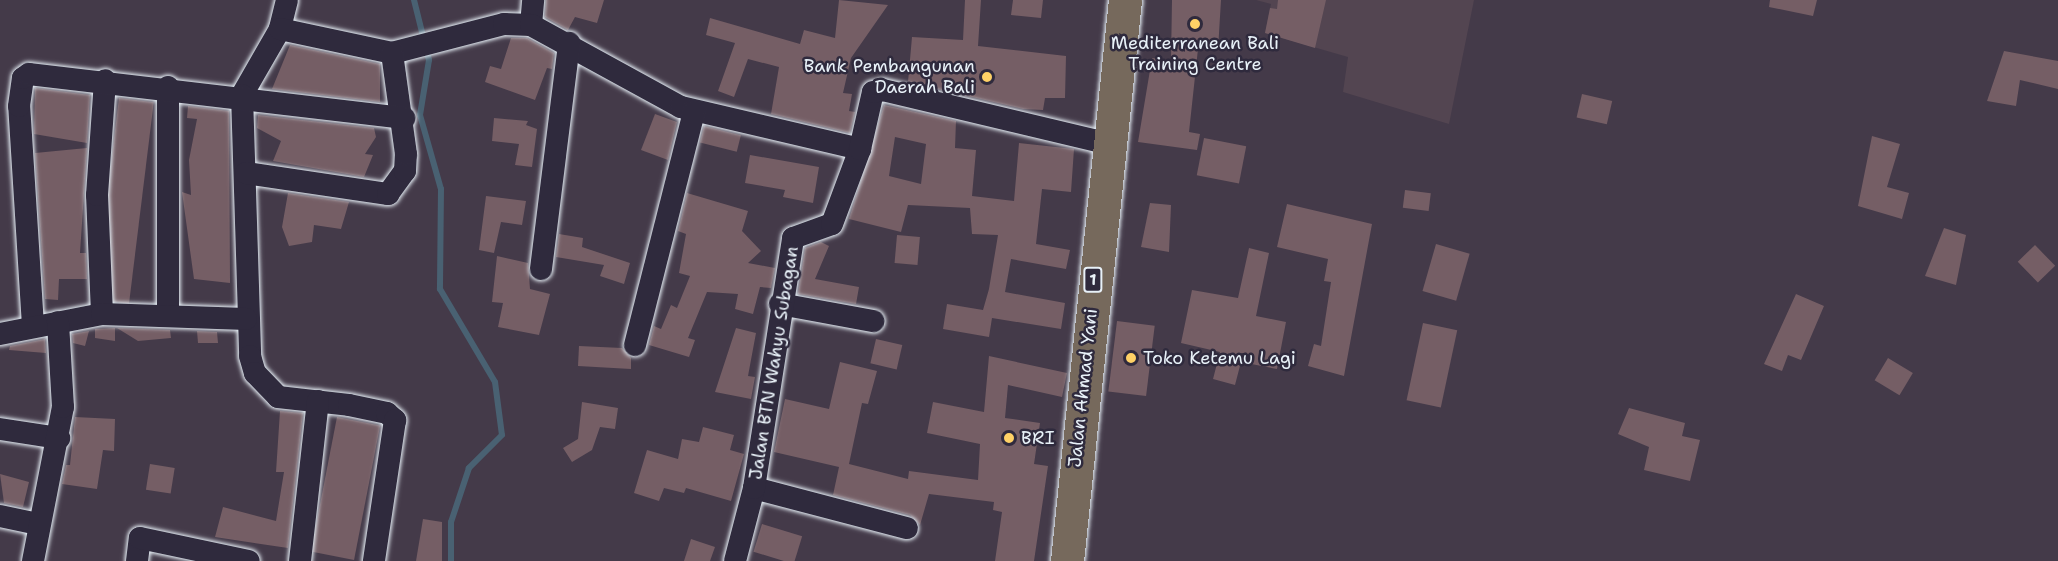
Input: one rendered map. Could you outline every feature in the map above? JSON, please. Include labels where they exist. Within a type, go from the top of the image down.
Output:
[{"type":"highway","name":"Jalan Ahmad Yani","points":[[1067,561],[1125,0]]},
{"type":"street","points":[[287,0],[280,29],[242,95],[246,173],[246,319],[250,356],[265,387],[278,397],[318,401],[387,413],[395,420],[374,561]]},
{"type":"street","points":[[531,25],[533,0]]},
{"type":"street","points":[[280,29],[398,51],[504,24],[531,25],[569,43],[657,96],[694,111],[860,149]]},
{"type":"street","points":[[541,269],[569,43]]},
{"type":"street","points":[[246,173],[388,194],[405,171],[404,118],[398,51]]},
{"type":"street","points":[[33,326],[10,103],[23,78],[29,74],[242,95],[404,118]]},
{"type":"street","points":[[102,314],[97,195],[105,80]]},
{"type":"street","points":[[168,87],[168,316]]},
{"type":"street","name":"Jalan BTN Wahyu Subagan","points":[[735,561],[754,488],[780,304],[793,238],[828,230],[860,149],[873,92],[883,90],[1110,144]]},
{"type":"street","points":[[634,345],[694,111]]},
{"type":"street","points":[[780,304],[873,321]]},
{"type":"street","points":[[0,334],[102,314],[246,319]]},
{"type":"street","points":[[33,561],[59,438],[64,369],[58,322]]},
{"type":"street","points":[[300,561],[318,401]]},
{"type":"street","points":[[0,429],[59,438]]},
{"type":"street","points":[[754,488],[907,528]]},
{"type":"street","points":[[0,516],[39,524]]},
{"type":"street","points":[[137,561],[140,538],[211,557],[249,561]]},
{"type":"shaded area","points":[[1256,0],[1474,0],[1449,124],[1343,92],[1348,57],[1265,33],[1271,4]]},
{"type":"building","points":[[546,0],[604,0],[597,23],[575,17],[568,30],[545,17]]},
{"type":"building","points":[[839,0],[888,5],[851,58],[843,93],[852,94],[849,111],[855,112],[850,133],[771,114],[779,67],[748,59],[734,97],[718,91],[735,43],[706,35],[710,18],[800,44],[804,30],[835,38]]},
{"type":"building","name":"Bank Pembangunan Daerah Bali","points":[[965,0],[981,0],[978,46],[1066,56],[1065,98],[1045,98],[1043,110],[1023,109],[908,82],[912,37],[963,40]]},
{"type":"building","points":[[1013,0],[1043,0],[1041,18],[1011,15]]},
{"type":"building","points":[[1172,0],[1221,0],[1218,50],[1198,49],[1189,132],[1200,134],[1197,150],[1138,142],[1152,58],[1171,60]]},
{"type":"building","points":[[1278,0],[1326,0],[1315,48],[1265,33],[1270,8],[1277,9]]},
{"type":"building","points":[[1770,0],[1817,0],[1813,16],[1769,7]]},
{"type":"building","points":[[511,38],[527,38],[554,53],[552,69],[547,68],[535,100],[485,82],[490,66],[501,69]]},
{"type":"building","points":[[290,45],[380,64],[380,102],[272,89]]},
{"type":"building","points":[[2004,51],[2058,61],[2058,89],[2020,80],[2016,106],[1987,101]]},
{"type":"building","points":[[35,88],[90,95],[87,143],[34,134]]},
{"type":"building","points":[[1582,94],[1612,101],[1607,124],[1577,117]]},
{"type":"building","points":[[119,98],[154,102],[129,304],[94,299]]},
{"type":"building","points":[[884,105],[956,121],[955,148],[976,150],[972,196],[1014,201],[1019,143],[1074,149],[1071,192],[1042,189],[1036,244],[1070,250],[1066,269],[1011,259],[1005,292],[1065,303],[1061,329],[992,318],[989,337],[943,329],[947,304],[983,310],[989,289],[998,235],[972,234],[970,208],[908,205],[901,232],[849,219]],"holes":[[[895,137],[926,144],[921,184],[889,176]]]},
{"type":"building","points":[[188,106],[229,111],[230,283],[194,279],[182,192],[191,195],[189,160],[197,119],[187,118]]},
{"type":"building","points":[[655,114],[677,122],[668,160],[641,150]]},
{"type":"building","points":[[258,115],[374,128],[376,137],[365,154],[373,155],[364,177],[273,161],[281,141],[257,128]]},
{"type":"building","points":[[494,118],[528,121],[526,125],[537,129],[532,167],[515,165],[519,144],[492,141]]},
{"type":"building","points":[[704,126],[741,135],[737,152],[700,142]]},
{"type":"building","points":[[1872,136],[1900,144],[1887,187],[1909,193],[1902,219],[1858,206]]},
{"type":"building","points":[[1204,138],[1246,146],[1239,184],[1197,175]]},
{"type":"building","points":[[87,148],[80,253],[86,253],[87,279],[59,279],[58,300],[45,299],[35,153]]},
{"type":"building","points":[[750,155],[819,167],[813,203],[783,197],[785,190],[745,183]]},
{"type":"building","points":[[1405,190],[1431,193],[1429,211],[1403,208]]},
{"type":"building","points":[[288,193],[349,202],[341,229],[314,225],[312,242],[289,246],[282,227]]},
{"type":"building","points":[[687,193],[748,211],[742,231],[761,251],[748,263],[775,268],[771,288],[760,287],[753,314],[735,309],[738,294],[707,292],[688,338],[695,340],[689,357],[649,345],[654,326],[661,329],[671,305],[677,308],[690,276],[679,273],[686,234],[678,231]]},
{"type":"building","points":[[486,196],[526,201],[522,225],[501,222],[494,253],[479,250]]},
{"type":"building","points":[[1150,203],[1171,205],[1169,252],[1141,247]]},
{"type":"building","points":[[1287,204],[1372,224],[1344,376],[1308,366],[1314,344],[1321,346],[1331,282],[1324,281],[1328,259],[1277,247]]},
{"type":"building","points":[[1944,228],[1966,235],[1956,285],[1925,276]]},
{"type":"building","points":[[559,234],[583,238],[582,247],[630,263],[624,284],[600,276],[604,265],[556,257]]},
{"type":"building","points":[[897,235],[920,237],[917,265],[895,263]]},
{"type":"building","points":[[821,242],[829,246],[815,279],[859,287],[856,304],[798,294],[805,248]]},
{"type":"building","points":[[1436,244],[1470,254],[1456,301],[1422,291]]},
{"type":"building","points":[[2035,245],[2055,266],[2038,283],[2018,262]]},
{"type":"building","points":[[1249,248],[1269,253],[1256,316],[1286,322],[1277,369],[1241,362],[1235,385],[1213,379],[1220,352],[1181,343],[1192,290],[1238,298]]},
{"type":"building","points":[[497,256],[528,263],[530,289],[550,294],[539,335],[498,327],[503,303],[492,302]]},
{"type":"building","points":[[1796,294],[1824,306],[1801,360],[1788,355],[1782,371],[1764,364]]},
{"type":"building","name":"Toko Ketemu Lagi","points":[[1117,321],[1155,326],[1146,396],[1108,391]]},
{"type":"building","points":[[1423,323],[1457,330],[1441,408],[1407,400]]},
{"type":"building","points":[[115,328],[115,341],[95,338],[95,329]]},
{"type":"building","points":[[117,328],[170,330],[171,338],[138,341]]},
{"type":"building","points":[[736,328],[756,333],[748,376],[755,377],[751,399],[715,392]]},
{"type":"building","points":[[89,331],[85,346],[73,343],[72,334]]},
{"type":"building","points":[[197,331],[217,332],[218,343],[198,343]]},
{"type":"building","points":[[45,339],[46,353],[9,350],[10,346]]},
{"type":"building","points":[[876,339],[902,345],[897,369],[870,363]]},
{"type":"building","points":[[579,346],[622,348],[631,358],[631,369],[578,366]]},
{"type":"building","points":[[989,356],[1067,373],[1062,397],[1008,385],[1005,418],[1040,423],[1034,464],[1048,466],[1034,561],[995,561],[1002,512],[993,510],[994,502],[929,494],[920,525],[910,515],[833,495],[839,467],[774,452],[785,399],[829,409],[840,362],[877,371],[868,404],[862,403],[849,464],[908,479],[909,471],[978,480],[980,444],[927,433],[933,402],[984,412]]},
{"type":"building","points":[[1888,358],[1913,373],[1899,395],[1875,380]]},
{"type":"building","points":[[582,402],[618,408],[615,429],[600,427],[592,450],[572,462],[563,448],[578,439]]},
{"type":"building","points":[[1629,408],[1685,423],[1682,436],[1700,440],[1690,481],[1644,470],[1649,447],[1618,434]]},
{"type":"building","points":[[280,411],[303,413],[288,548],[215,537],[223,507],[276,521],[284,472],[276,472]]},
{"type":"building","points":[[75,417],[115,419],[114,451],[103,450],[97,489],[62,484],[66,465],[70,465]]},
{"type":"building","points":[[337,417],[380,425],[354,560],[311,551]]},
{"type":"building","points":[[703,427],[734,435],[730,450],[744,454],[731,501],[686,488],[684,493],[664,488],[659,501],[634,493],[647,450],[678,459],[682,439],[699,442]]},
{"type":"building","points":[[150,464],[175,468],[171,494],[146,490]]},
{"type":"building","points":[[0,474],[29,482],[23,507],[4,503]]},
{"type":"building","points":[[423,519],[442,522],[442,561],[416,561]]},
{"type":"building","points":[[762,524],[802,536],[795,561],[784,561],[754,552]]},
{"type":"building","points":[[691,539],[715,547],[710,561],[684,561]]},
{"type":"waterway","points":[[414,0],[429,60],[420,115],[441,189],[440,289],[495,382],[502,435],[469,468],[451,522],[451,561]]},
{"type":"place","name":"Mediterranean Bali Training Centre","points":[[1195,24]]},
{"type":"place","name":"Bank Pembangunan Daerah Bali","points":[[987,77]]},
{"type":"place","name":"Toko Ketemu Lagi","points":[[1131,358]]},
{"type":"place","name":"BRI","points":[[1009,438]]}]
